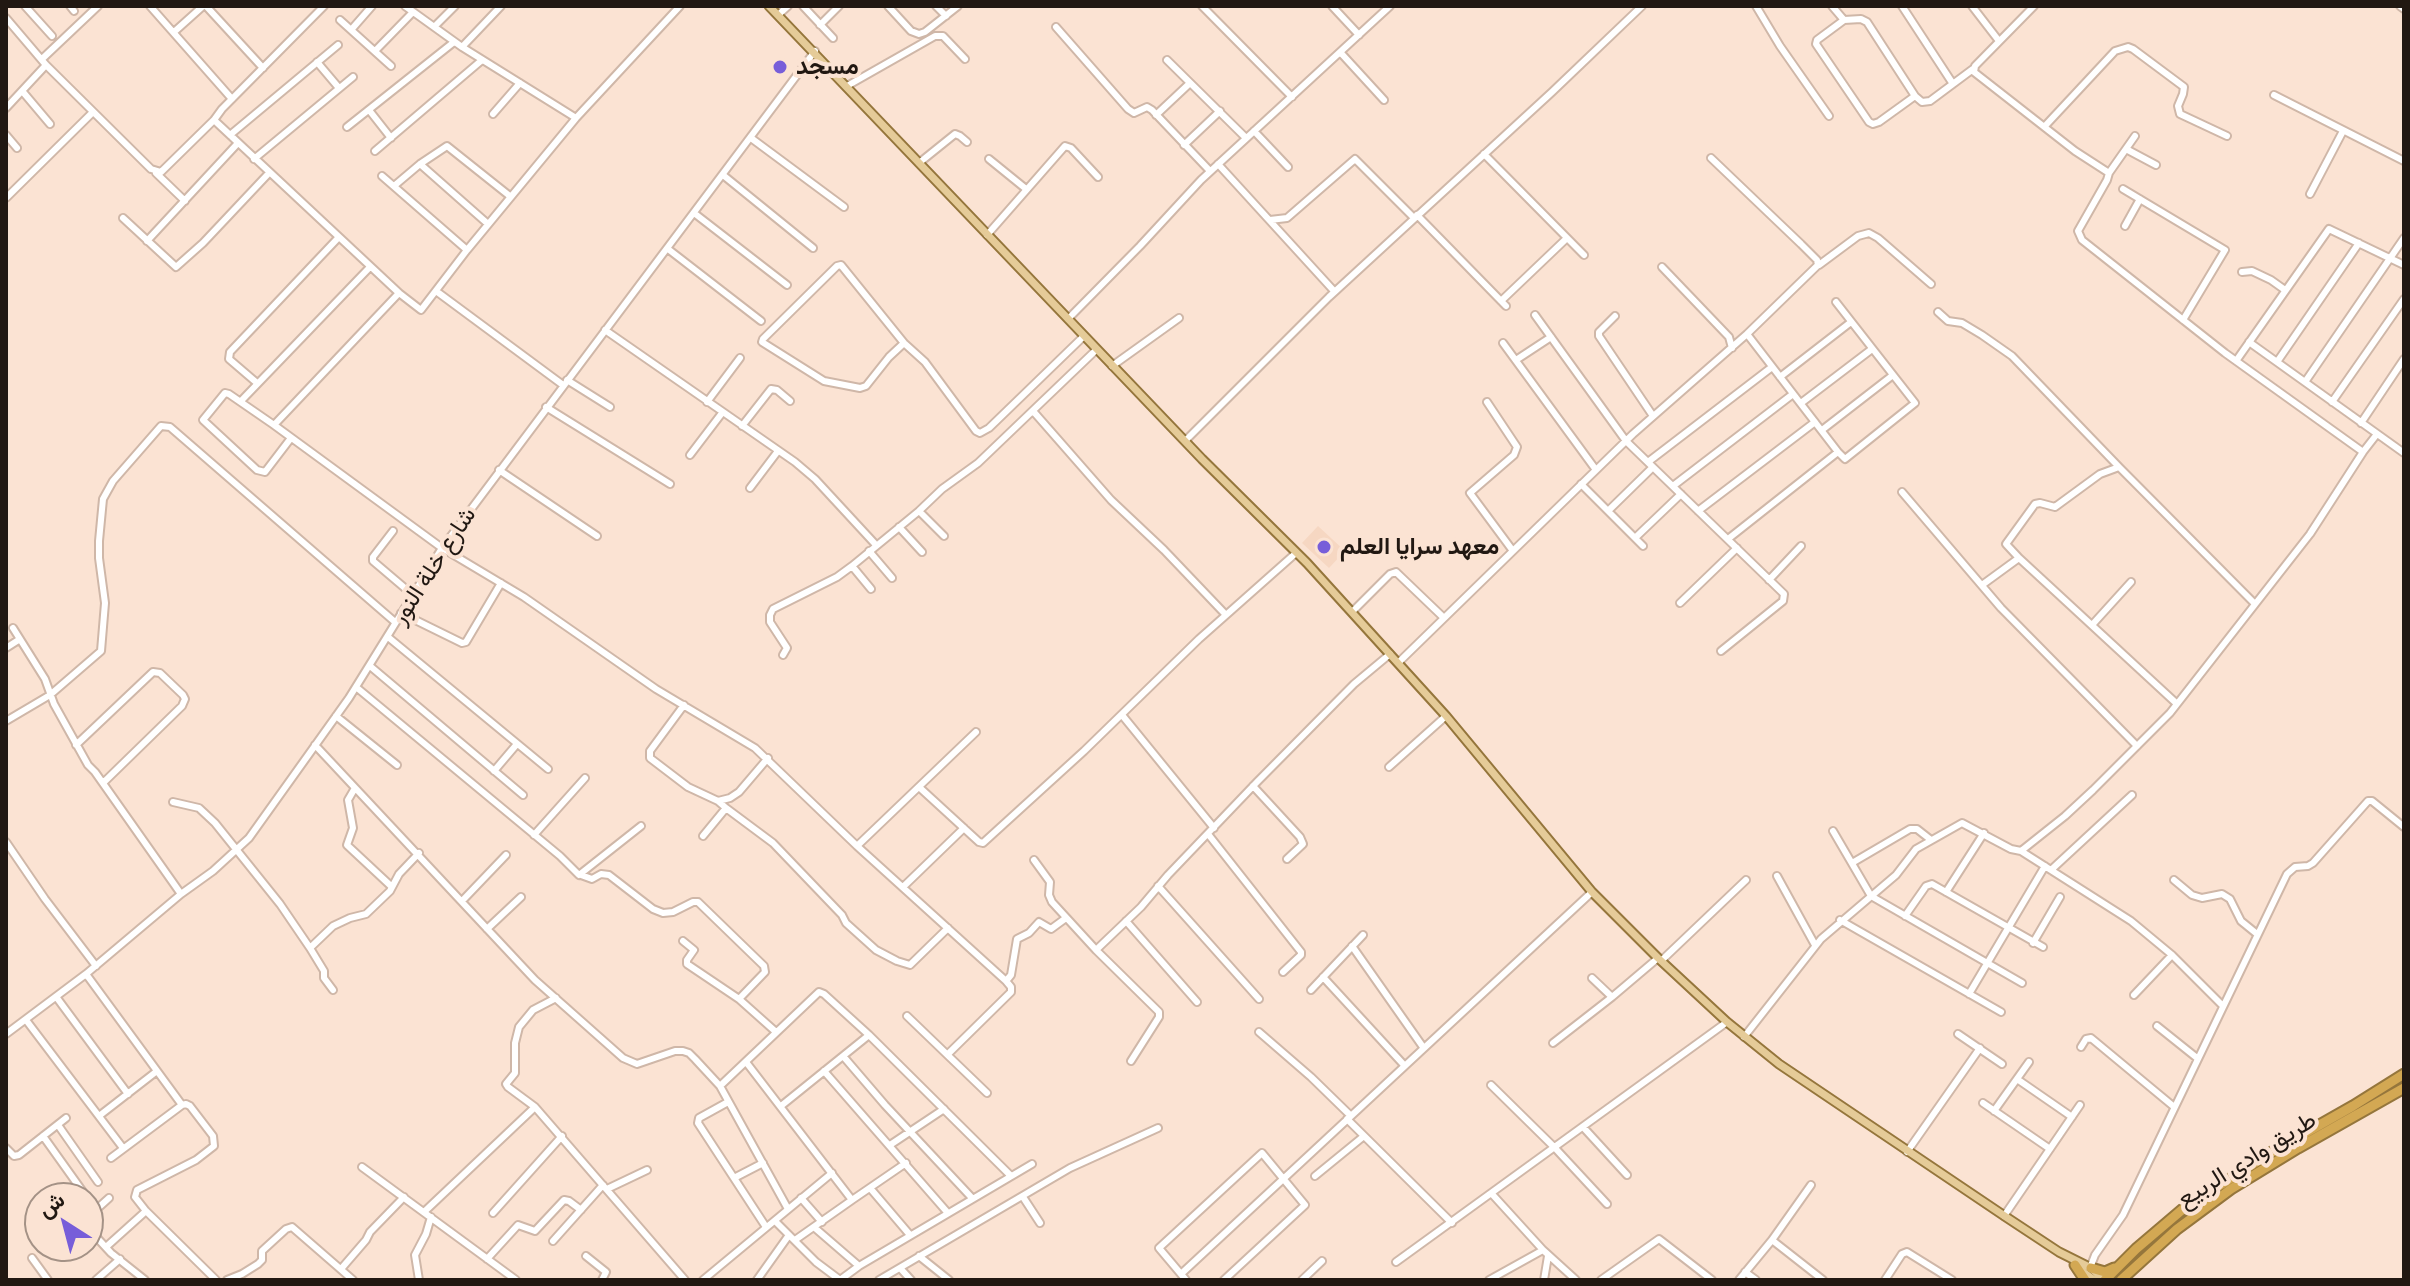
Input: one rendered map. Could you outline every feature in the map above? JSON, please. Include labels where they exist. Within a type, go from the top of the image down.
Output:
[{"type":"highway","points":[[2105,1280],[2183,1209],[2404,1074]]},
{"type":"highway","name":"طريق وادي الربيع","points":[[2124,1280],[2177,1229],[2231,1189],[2404,1088]]},
{"type":"highway","points":[[2074,1262],[2085,1280]]},
{"type":"highway","points":[[2090,1268],[2105,1272],[2121,1264]]},
{"type":"main road","points":[[769,6],[1096,350],[1399,662],[1592,892],[1660,959],[1744,1037],[1817,1091],[2074,1262],[2094,1280]]},
{"type":"main road","points":[[2074,1262],[2090,1268],[2105,1280]]},
{"type":"street","points":[[25,6],[52,36]]},
{"type":"street","points":[[6,106],[23,92],[44,62],[98,6]]},
{"type":"street","points":[[150,6],[232,99]]},
{"type":"street","points":[[174,32],[204,6],[263,68]]},
{"type":"street","points":[[155,172],[161,172],[171,163],[324,6]]},
{"type":"street","points":[[351,30],[372,6]]},
{"type":"street","points":[[405,6],[454,42],[576,118]]},
{"type":"street","points":[[434,27],[455,6]]},
{"type":"street","points":[[462,47],[501,6]]},
{"type":"street","points":[[214,120],[370,267],[421,310],[576,118],[680,6]]},
{"type":"street","points":[[778,15],[788,6]]},
{"type":"street","points":[[803,6],[833,38]]},
{"type":"street","points":[[820,25],[839,6]]},
{"type":"street","points":[[888,6],[915,33],[925,32],[958,6]]},
{"type":"street","points":[[936,6],[946,16]]},
{"type":"street","points":[[1202,6],[1292,97]]},
{"type":"street","points":[[1332,6],[1359,35]]},
{"type":"street","points":[[1068,319],[1210,171],[1390,6]]},
{"type":"street","points":[[1185,441],[1334,291],[1642,6]]},
{"type":"street","points":[[1756,6],[1829,116]]},
{"type":"street","points":[[1832,6],[1844,20]]},
{"type":"street","points":[[1902,6],[1953,84]]},
{"type":"street","points":[[1972,6],[1999,41]]},
{"type":"street","points":[[1915,96],[1879,122],[1869,122],[1816,44],[1817,40],[1844,20],[1861,19],[1867,22],[1915,96],[1922,102],[1930,101],[1973,69],[2034,6]]},
{"type":"street","points":[[375,51],[413,12]]},
{"type":"street","points":[[6,18],[44,62],[145,165],[185,201]]},
{"type":"street","points":[[340,20],[391,66]]},
{"type":"street","points":[[1056,27],[1128,109],[1134,113],[1147,107],[1210,171]]},
{"type":"street","points":[[847,86],[935,36],[943,36],[965,59]]},
{"type":"street","points":[[347,127],[454,42]]},
{"type":"street","points":[[230,135],[338,45]]},
{"type":"street","points":[[2045,126],[2115,51],[2128,47],[2184,87],[2178,106],[2180,114],[2227,136]]},
{"type":"street","name":"شارع خلة النور","points":[[6,1034],[57,998],[249,838],[370,666],[442,548],[815,51]]},
{"type":"street","points":[[1340,52],[1384,100]]},
{"type":"street","points":[[375,151],[482,60]]},
{"type":"street","points":[[1167,60],[1246,138]]},
{"type":"street","points":[[317,62],[339,88]]},
{"type":"street","points":[[1973,69],[1976,76],[2109,173]]},
{"type":"street","points":[[254,159],[353,77]]},
{"type":"street","points":[[493,114],[520,83]]},
{"type":"street","points":[[1156,115],[1190,83]]},
{"type":"street","points":[[23,92],[50,124]]},
{"type":"street","points":[[2274,95],[2404,161]]},
{"type":"street","points":[[369,110],[391,138]]},
{"type":"street","points":[[1184,145],[1220,111]]},
{"type":"street","points":[[6,198],[93,112]]},
{"type":"street","points":[[1254,131],[1288,167]]},
{"type":"street","points":[[2310,194],[2343,131]]},
{"type":"street","points":[[919,163],[955,134],[967,142]]},
{"type":"street","points":[[6,135],[17,148]]},
{"type":"street","points":[[2135,136],[2109,173],[2078,231],[2079,236],[2236,361],[2363,452]]},
{"type":"street","points":[[751,138],[844,207]]},
{"type":"street","points":[[147,241],[238,143]]},
{"type":"street","points":[[394,186],[447,146],[511,197]]},
{"type":"street","points":[[987,235],[1065,146],[1071,148],[1098,177]]},
{"type":"street","points":[[2126,149],[2156,165]]},
{"type":"street","points":[[1484,154],[1584,255]]},
{"type":"street","points":[[1711,158],[1817,260],[1818,265]]},
{"type":"street","points":[[989,159],[1026,189]]},
{"type":"street","points":[[1270,220],[1287,218],[1355,159],[1504,304],[1567,238]]},
{"type":"street","points":[[420,164],[488,224]]},
{"type":"street","points":[[1218,164],[1334,291]]},
{"type":"street","points":[[123,218],[176,267],[269,173]]},
{"type":"street","points":[[723,175],[813,248]]},
{"type":"street","points":[[382,176],[467,250]]},
{"type":"street","points":[[2123,189],[2225,250],[2183,320]]},
{"type":"street","points":[[2125,226],[2140,199]]},
{"type":"street","points":[[694,213],[787,285]]},
{"type":"street","points":[[2236,361],[2329,229],[2404,265]]},
{"type":"street","points":[[1399,662],[1626,441],[1732,348],[1818,265],[1858,236],[1869,233],[1878,238],[1931,284]]},
{"type":"street","points":[[257,383],[229,359],[230,352],[339,237]]},
{"type":"street","points":[[2305,382],[2404,238]]},
{"type":"street","points":[[2277,362],[2359,243]]},
{"type":"street","points":[[668,249],[761,321]]},
{"type":"street","points":[[904,343],[866,386],[860,388],[824,381],[762,340],[841,265],[904,343],[925,362],[980,433],[989,428],[1084,336]]},
{"type":"street","points":[[241,401],[370,267]]},
{"type":"street","points":[[1662,267],[1729,337],[1732,348]]},
{"type":"street","points":[[2242,272],[2248,269],[2285,290]]},
{"type":"street","points":[[436,291],[565,383],[610,407]]},
{"type":"street","points":[[274,425],[399,293]]},
{"type":"street","points":[[2332,402],[2404,299]]},
{"type":"street","points":[[1747,334],[1845,459],[1915,403],[1836,302]]},
{"type":"street","points":[[1938,312],[1948,321],[1962,323],[2012,356],[2255,604]]},
{"type":"street","points":[[1535,315],[1626,441],[1784,594],[1783,601],[1721,651]]},
{"type":"street","points":[[1615,316],[1599,332],[1599,336],[1653,416]]},
{"type":"street","points":[[1112,366],[1179,318]]},
{"type":"street","points":[[1780,377],[1851,322]]},
{"type":"street","points":[[605,330],[815,479],[876,545]]},
{"type":"street","points":[[1516,360],[1551,337]]},
{"type":"street","points":[[2249,342],[2404,453]]},
{"type":"street","points":[[1503,343],[1596,470]]},
{"type":"street","points":[[1801,403],[1872,349]]},
{"type":"street","points":[[783,655],[787,648],[770,622],[771,613],[781,604],[837,577],[852,566],[942,489],[978,463],[1096,350]]},
{"type":"street","points":[[707,402],[740,358]]},
{"type":"street","points":[[2361,423],[2404,359]]},
{"type":"street","points":[[1608,511],[1651,464],[1772,367]]},
{"type":"street","points":[[1822,430],[1893,375]]},
{"type":"street","points":[[742,426],[771,389],[790,401]]},
{"type":"street","points":[[291,438],[265,472],[257,470],[203,420],[225,393],[241,401],[442,548],[501,583],[646,683],[755,748],[857,846],[1006,981],[1011,992],[948,1054]]},
{"type":"street","points":[[1673,486],[1793,394]]},
{"type":"street","points":[[1487,402],[1517,444],[1517,450],[1470,493],[1513,551]]},
{"type":"street","points":[[546,407],[670,484]]},
{"type":"street","points":[[1033,411],[1111,500],[1226,615]]},
{"type":"street","points":[[690,455],[722,413]]},
{"type":"street","points":[[1698,511],[1815,422]]},
{"type":"street","points":[[6,721],[50,695],[101,651],[105,603],[99,541],[103,499],[113,481],[161,426],[170,427],[395,622]]},
{"type":"street","points":[[2021,851],[2065,816],[2162,721],[2310,534],[2377,434]]},
{"type":"street","points":[[750,488],[778,451]]},
{"type":"street","points":[[1728,539],[1838,452]]},
{"type":"street","points":[[2119,467],[2100,474],[2055,507],[2035,504],[2006,544],[2176,703]]},
{"type":"street","points":[[499,470],[597,536]]},
{"type":"street","points":[[1581,484],[1643,546]]},
{"type":"street","points":[[1902,492],[2012,618],[2137,746]]},
{"type":"street","points":[[1635,538],[1681,494]]},
{"type":"street","points":[[919,511],[944,536]]},
{"type":"street","points":[[899,527],[922,552]]},
{"type":"street","points":[[393,531],[373,561],[413,595]]},
{"type":"street","points":[[1769,580],[1801,546]]},
{"type":"street","points":[[1680,603],[1737,548]]},
{"type":"street","points":[[869,551],[892,578]]},
{"type":"street","points":[[919,787],[983,843],[1296,553]]},
{"type":"street","points":[[1982,585],[2019,558]]},
{"type":"street","points":[[852,566],[871,589]]},
{"type":"street","points":[[1352,612],[1390,574],[1396,572],[1444,618]]},
{"type":"street","points":[[2092,625],[2131,582]]},
{"type":"street","points":[[401,613],[462,643],[466,642],[501,583]]},
{"type":"street","points":[[13,628],[45,679],[50,695],[88,765],[181,894]]},
{"type":"street","points":[[388,637],[548,769]]},
{"type":"street","points":[[6,648],[20,639]]},
{"type":"street","points":[[1096,950],[1354,684],[1390,654]]},
{"type":"street","points":[[370,666],[523,795]]},
{"type":"street","points":[[76,745],[153,672],[160,673],[183,695],[182,706],[103,783]]},
{"type":"street","points":[[356,687],[581,875],[590,879],[609,875],[650,907],[663,913],[698,902],[765,968],[765,972],[739,999]]},
{"type":"street","points":[[684,705],[649,756],[688,787],[718,801],[773,843],[842,915],[846,923],[885,955],[910,965],[948,928]]},
{"type":"street","points":[[1122,715],[1301,952],[1283,972]]},
{"type":"street","points":[[336,716],[397,765]]},
{"type":"street","points":[[1389,767],[1446,716]]},
{"type":"street","points":[[857,846],[976,732]]},
{"type":"street","points":[[494,771],[517,744]]},
{"type":"street","points":[[315,745],[487,929],[556,998],[623,1058],[632,1063],[642,1063],[675,1051],[689,1053],[720,1086],[788,1209]]},
{"type":"street","points":[[718,801],[739,792],[768,758]]},
{"type":"street","points":[[534,835],[585,778]]},
{"type":"street","points":[[1253,786],[1300,837],[1303,844],[1287,859]]},
{"type":"street","points":[[355,788],[348,800],[353,828],[347,845],[392,887]]},
{"type":"street","points":[[1969,994],[2048,868],[2132,795]]},
{"type":"street","points":[[2090,1268],[2123,1215],[2287,874],[2295,867],[2313,863],[2364,804],[2372,801],[2404,827]]},
{"type":"street","points":[[173,802],[199,808],[237,851],[280,904],[310,948],[333,990]]},
{"type":"street","points":[[703,836],[726,808]]},
{"type":"street","points":[[1744,1037],[1815,945],[1840,920],[1896,875],[1916,849],[1962,823],[2004,846],[2021,851],[2131,921],[2172,955],[2223,1006]]},
{"type":"street","points":[[581,875],[641,826]]},
{"type":"street","points":[[903,887],[964,828]]},
{"type":"street","points":[[1852,863],[1910,829],[1917,829],[1931,840]]},
{"type":"street","points":[[1833,831],[1871,896],[2022,983]]},
{"type":"street","points":[[1946,892],[1984,833]]},
{"type":"street","points":[[6,842],[96,966]]},
{"type":"street","points":[[310,948],[333,926],[366,914],[419,853]]},
{"type":"street","points":[[462,901],[506,855]]},
{"type":"street","points":[[1034,860],[1050,882],[1049,898],[1159,1012],[1159,1017],[1131,1061]]},
{"type":"street","points":[[1777,876],[1815,945]]},
{"type":"street","points":[[1553,1043],[1660,959],[1746,880]]},
{"type":"street","points":[[2174,880],[2192,895],[2202,898],[2222,894],[2230,899],[2241,921],[2257,934]]},
{"type":"street","points":[[1905,916],[1926,886],[1932,884],[2043,947]]},
{"type":"street","points":[[1158,886],[1259,999]]},
{"type":"street","points":[[1224,1280],[1305,1205],[1283,1178],[1262,1153],[1159,1248],[1184,1277],[1283,1178],[1592,892]]},
{"type":"street","points":[[487,929],[521,897]]},
{"type":"street","points":[[2033,943],[2060,897]]},
{"type":"street","points":[[1006,981],[1011,975],[1017,939],[1029,933],[1039,922],[1051,929],[1066,918]]},
{"type":"street","points":[[1840,920],[2001,1012]]},
{"type":"street","points":[[1126,921],[1197,1002]]},
{"type":"street","points":[[1311,990],[1363,935]]},
{"type":"street","points":[[683,941],[694,950],[687,964],[739,999],[776,1032]]},
{"type":"street","points":[[1352,946],[1423,1047]]},
{"type":"street","points":[[2134,995],[2172,955]]},
{"type":"street","points":[[86,974],[182,1105]]},
{"type":"street","points":[[1323,977],[1404,1065]]},
{"type":"street","points":[[1592,978],[1612,997]]},
{"type":"street","points":[[720,1086],[821,992],[869,1035],[1011,1176]]},
{"type":"street","points":[[57,998],[128,1094]]},
{"type":"street","points":[[556,998],[533,1010],[519,1027],[515,1043],[515,1073],[506,1084],[535,1107],[562,1136],[685,1280]]},
{"type":"street","points":[[907,1016],[987,1093]]},
{"type":"street","points":[[26,1020],[123,1148]]},
{"type":"street","points":[[1396,1262],[1727,1022]]},
{"type":"street","points":[[2157,1026],[2197,1058]]},
{"type":"street","points":[[1259,1032],[1311,1077],[1364,1136],[1452,1223]]},
{"type":"street","points":[[1958,1034],[2002,1064]]},
{"type":"street","points":[[781,1106],[869,1035]]},
{"type":"street","points":[[2081,1047],[2086,1039],[2091,1038],[2173,1106]]},
{"type":"street","points":[[1907,1152],[1980,1048]]},
{"type":"street","points":[[843,1056],[972,1198]]},
{"type":"street","points":[[746,1062],[852,1200]]},
{"type":"street","points":[[1994,1111],[2029,1062]]},
{"type":"street","points":[[99,1116],[157,1071]]},
{"type":"street","points":[[824,1071],[947,1212]]},
{"type":"street","points":[[2017,1079],[2072,1117]]},
{"type":"street","points":[[1491,1085],[1607,1204]]},
{"type":"street","points":[[728,1102],[703,1115],[697,1122],[766,1227]]},
{"type":"street","points":[[1983,1103],[2050,1149]]},
{"type":"street","points":[[111,1158],[182,1105],[190,1106],[213,1136],[214,1146],[196,1160],[137,1190],[135,1197],[216,1280]]},
{"type":"street","points":[[2004,1216],[2080,1105]]},
{"type":"street","points":[[424,1212],[535,1107]]},
{"type":"street","points":[[890,1145],[944,1109]]},
{"type":"street","points":[[6,1148],[14,1156],[19,1155],[66,1118]]},
{"type":"street","points":[[58,1125],[98,1182]]},
{"type":"street","points":[[1583,1127],[1627,1175]]},
{"type":"street","points":[[879,1280],[1070,1168],[1158,1128]]},
{"type":"street","points":[[43,1136],[76,1182]]},
{"type":"street","points":[[493,1213],[562,1136]]},
{"type":"street","points":[[1315,1176],[1364,1136]]},
{"type":"street","points":[[734,1178],[763,1163]]},
{"type":"street","points":[[795,1240],[906,1163]]},
{"type":"street","points":[[775,1221],[816,1262],[840,1280],[947,1212],[1032,1164]]},
{"type":"street","points":[[362,1167],[516,1280]]},
{"type":"street","points":[[553,1241],[605,1187],[647,1170]]},
{"type":"street","points":[[703,1280],[832,1173]]},
{"type":"street","points":[[1739,1280],[1811,1185]]},
{"type":"street","points":[[870,1188],[910,1235]]},
{"type":"street","points":[[1492,1194],[1546,1253],[1576,1280]]},
{"type":"street","points":[[341,1269],[404,1197]]},
{"type":"street","points":[[1023,1197],[1040,1223]]},
{"type":"street","points":[[104,1203],[109,1198]]},
{"type":"street","points":[[801,1198],[822,1222]]},
{"type":"street","points":[[487,1259],[518,1225],[535,1231],[562,1202],[567,1200],[581,1210]]},
{"type":"street","points":[[145,1280],[106,1247],[146,1211]]},
{"type":"street","points":[[552,1213],[566,1226]]},
{"type":"street","points":[[419,1280],[415,1255],[431,1217]]},
{"type":"street","points":[[227,1280],[258,1264],[263,1258],[262,1251],[292,1227],[353,1280]]},
{"type":"street","points":[[815,1228],[859,1266]]},
{"type":"street","points":[[757,1280],[789,1235]]},
{"type":"street","points":[[1601,1280],[1662,1239],[1712,1280]]},
{"type":"street","points":[[1772,1240],[1823,1280]]},
{"type":"street","points":[[2074,1262],[2098,1251]]},
{"type":"street","points":[[1885,1280],[1902,1254],[1907,1252],[1952,1280]]},
{"type":"street","points":[[1489,1280],[1546,1253]]},
{"type":"street","points":[[1544,1280],[1546,1253]]},
{"type":"street","points":[[586,1256],[606,1272],[602,1280]]},
{"type":"street","points":[[919,1256],[949,1280]]},
{"type":"street","points":[[96,1280],[120,1259]]},
{"type":"street","points":[[1302,1280],[1322,1261]]},
{"type":"street","points":[[35,1262],[48,1280]]},
{"type":"street","points":[[900,1268],[911,1280]]},
{"type":"street","points":[[934,1268],[934,1280]]},
{"type":"street","points":[[1745,1272],[1756,1280]]},
{"type":"street","points":[[712,1273],[719,1280]]},
{"type":"shaded area","name":"معهد سرايا العلم","points":[[1318,526],[1345,551],[1329,568],[1302,543]]},
{"type":"place","name":"مسجد","points":[[780,67]]},
{"type":"place","name":"معهد سرايا العلم","points":[[1324,547]]}]
